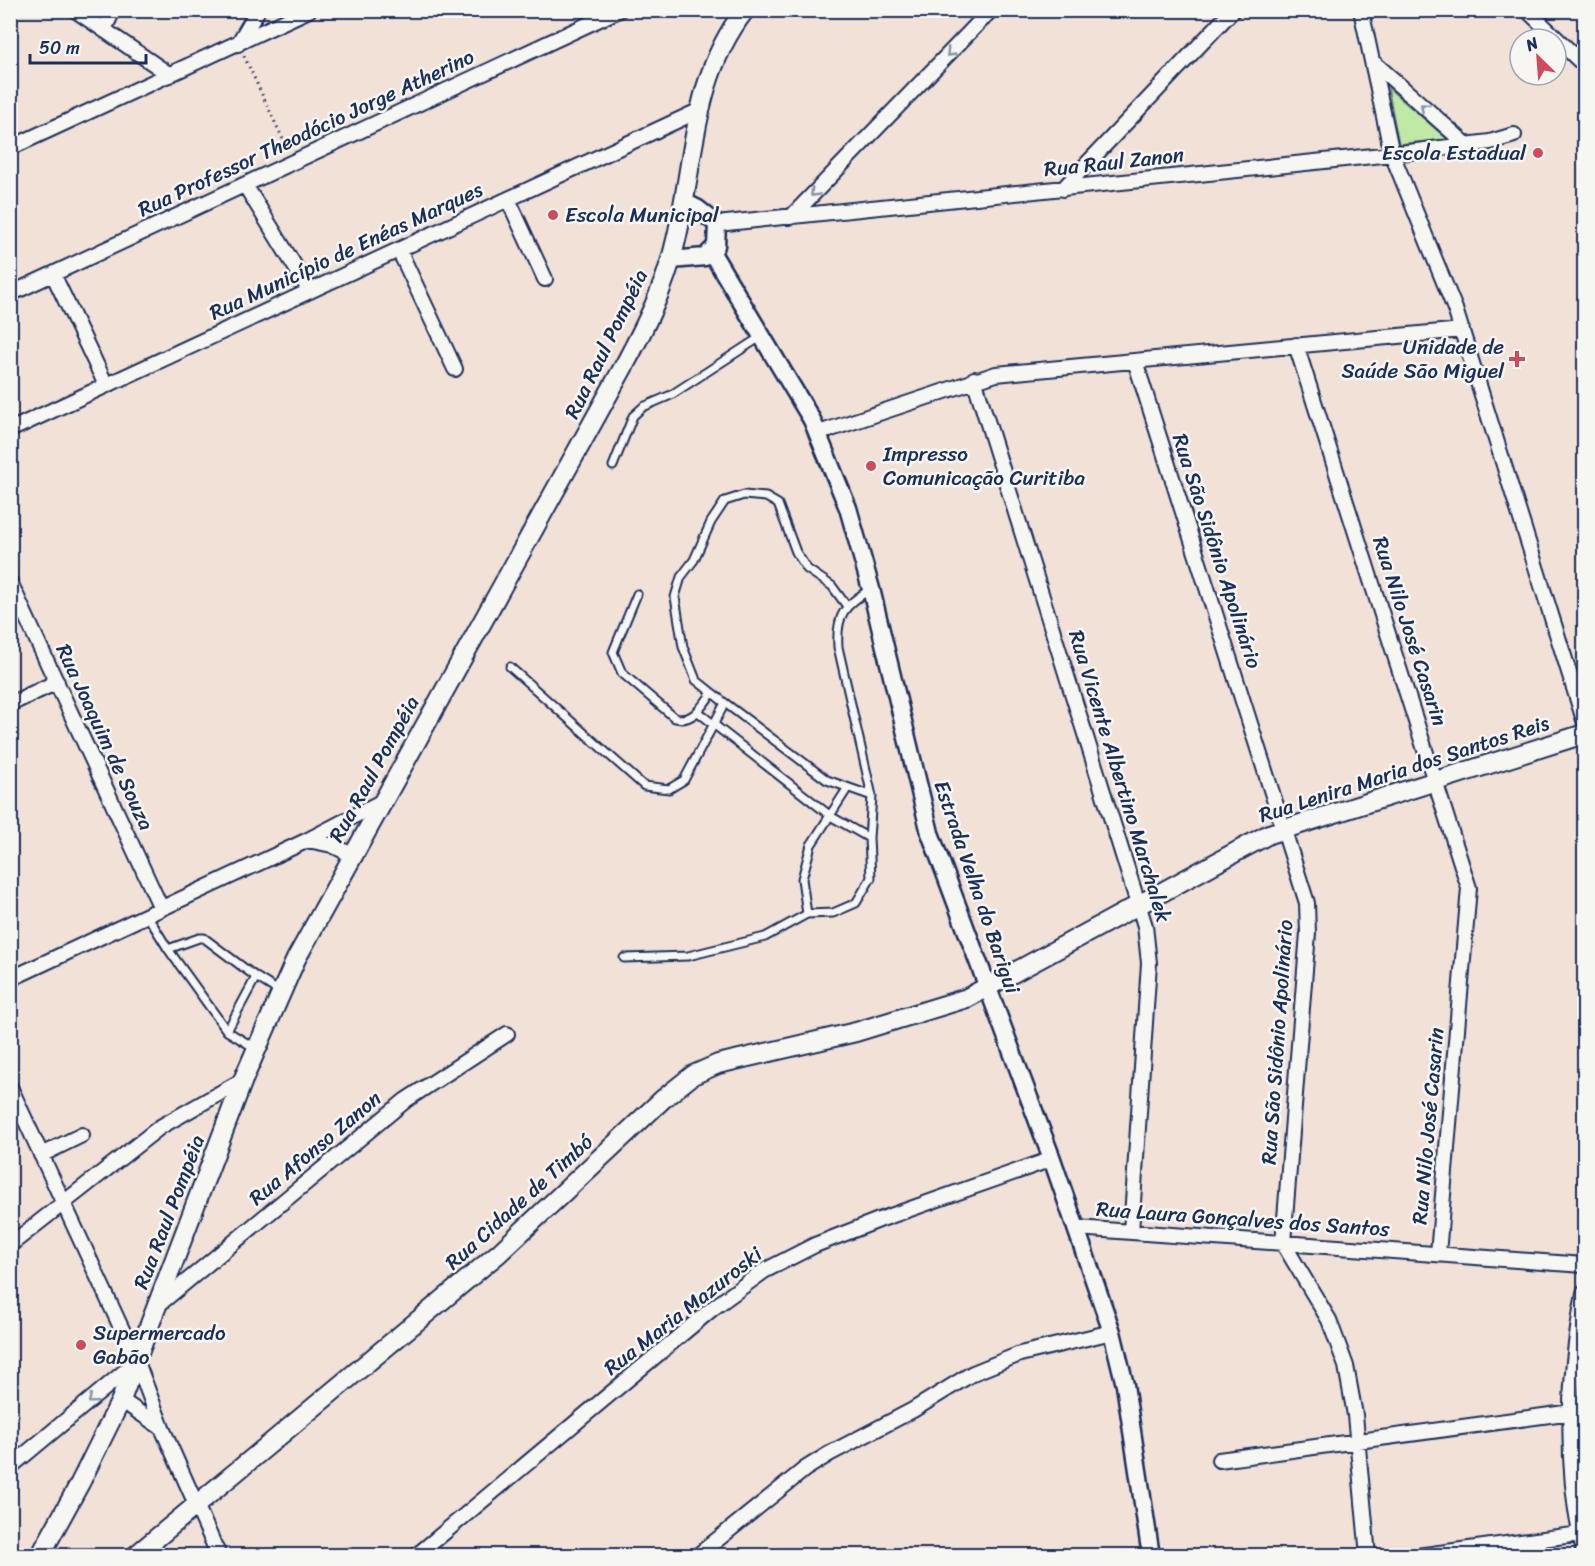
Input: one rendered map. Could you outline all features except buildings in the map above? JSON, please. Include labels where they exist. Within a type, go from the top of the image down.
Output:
[{"type":"main road","name":"Rua Raul Pompéia","points":[[40,1556],[122,1400],[243,1080],[280,992],[352,855],[624,366],[655,305],[671,260],[684,202],[698,111],[712,67],[735,24],[746,10]]},
{"type":"main road","name":"Rua Lenira Maria dos Santos Reis","points":[[988,989],[1257,839],[1584,735]]},
{"type":"main road","name":"Rua Cidade de Timbó","points":[[135,1556],[500,1254],[663,1099],[693,1075],[718,1064],[817,1042],[942,1007],[988,989]]},
{"type":"street","points":[[75,10],[170,75]]},
{"type":"street","points":[[104,30],[113,10]]},
{"type":"street","points":[[238,44],[258,10]]},
{"type":"street","points":[[10,148],[309,10]]},
{"type":"street","name":"Rua Professor Theodócio Jorge Atherino","points":[[10,294],[620,10]]},
{"type":"street","points":[[791,217],[991,10]]},
{"type":"street","points":[[1063,189],[1233,10]]},
{"type":"street","points":[[1361,10],[1392,154],[1462,330],[1584,720]]},
{"type":"street","points":[[1527,10],[1584,65]]},
{"type":"street","points":[[1372,61],[1468,146]]},
{"type":"street","name":"Rua Município de Enéas Marques","points":[[10,430],[698,111]]},
{"type":"street","name":"Rua Raul Zanon","points":[[717,224],[1468,146],[1514,135]]},
{"type":"street","points":[[245,185],[310,291]]},
{"type":"street","points":[[508,200],[545,279]]},
{"type":"street","points":[[671,260],[695,260],[712,253],[716,246],[717,224],[698,209],[684,202]]},
{"type":"street","points":[[399,250],[455,369]]},
{"type":"street","name":"Estrada Velha do Barigui","points":[[712,253],[819,433],[848,508],[871,589],[930,834],[1052,1159],[1112,1332],[1125,1385],[1151,1556]]},
{"type":"street","points":[[53,274],[106,385]]},
{"type":"street","points":[[819,433],[974,379],[996,374],[1462,330]]},
{"type":"street","name":"Rua Nilo José Casarin","points":[[1296,345],[1466,876],[1469,899],[1438,1254]]},
{"type":"street","name":"Rua São Sidônio Apolinário","points":[[1135,361],[1303,887],[1308,919],[1283,1243]]},
{"type":"street","name":"Rua Vicente Albertino Marchalek","points":[[974,379],[1139,905],[1149,945],[1131,1232]]},
{"type":"street","name":"Rua Joaquim de Souza","points":[[10,582],[161,909]]},
{"type":"street","points":[[10,704],[57,682]]},
{"type":"street","points":[[10,979],[308,840],[381,802]]},
{"type":"street","points":[[308,840],[332,845],[352,855]]},
{"type":"street","name":"Rua Afonso Zanon","points":[[158,1305],[406,1100],[507,1034]]},
{"type":"street","points":[[10,1245],[160,1127],[243,1080]]},
{"type":"street","points":[[10,1087],[136,1362],[162,1428],[219,1556]]},
{"type":"street","points":[[41,1155],[82,1135]]},
{"type":"street","name":"Rua Maria Mazuroski","points":[[416,1556],[713,1308],[764,1272],[851,1230],[1052,1159]]},
{"type":"street","name":"Rua Laura Gonçalves dos Santos","points":[[1077,1228],[1584,1265]]},
{"type":"street","points":[[1283,1243],[1320,1303],[1338,1342],[1351,1390],[1368,1556]]},
{"type":"street","points":[[1584,1293],[1574,1348],[1578,1410],[1572,1490],[1584,1552]]},
{"type":"street","points":[[697,1556],[805,1469],[913,1410],[973,1373],[1020,1354],[1112,1332]]},
{"type":"street","points":[[10,1467],[136,1362]]},
{"type":"street","points":[[122,1400],[162,1428]]},
{"type":"street","points":[[1219,1460],[1578,1410]]},
{"type":"street","points":[[1418,1556],[1580,1534]]},
{"type":"lane","points":[[613,466],[633,416],[643,406],[671,395],[762,336]]},
{"type":"lane","points":[[846,605],[832,586],[807,569],[801,560],[778,504],[766,497],[744,495],[725,501],[711,522],[694,560],[681,577],[675,597],[683,647],[696,680],[827,780],[847,789],[873,796]]},
{"type":"lane","points":[[624,958],[687,956],[765,937],[807,914],[833,913],[856,903],[871,878],[869,838],[873,796],[838,647],[837,630],[846,605],[871,589]]},
{"type":"lane","points":[[637,594],[613,652],[622,674],[675,718],[688,719],[698,712],[712,693]]},
{"type":"lane","points":[[510,667],[644,786],[669,789],[684,780],[725,704]]},
{"type":"lane","points":[[698,712],[832,817],[869,838]]},
{"type":"lane","points":[[807,914],[802,879],[811,845],[832,817],[847,789]]},
{"type":"lane","points":[[147,915],[168,949],[227,1031],[256,1049]]},
{"type":"lane","points":[[168,949],[204,938],[256,978],[280,992]]},
{"type":"lane","points":[[227,1031],[256,978]]},
{"type":"path","points":[[238,44],[294,162]]},
{"type":"green space","points":[[1388,88],[1447,139],[1399,144]]},
{"type":"place","name":"Escola Estadual","points":[[1538,153]]},
{"type":"place","name":"Escola Municipal","points":[[553,215]]},
{"type":"place","name":"Unidade de Saúde São Miguel","points":[[1517,359]]},
{"type":"place","name":"Impresso Comunicação Curitiba","points":[[871,466]]},
{"type":"place","name":"Supermercado Gabão","points":[[81,1345]]}]
